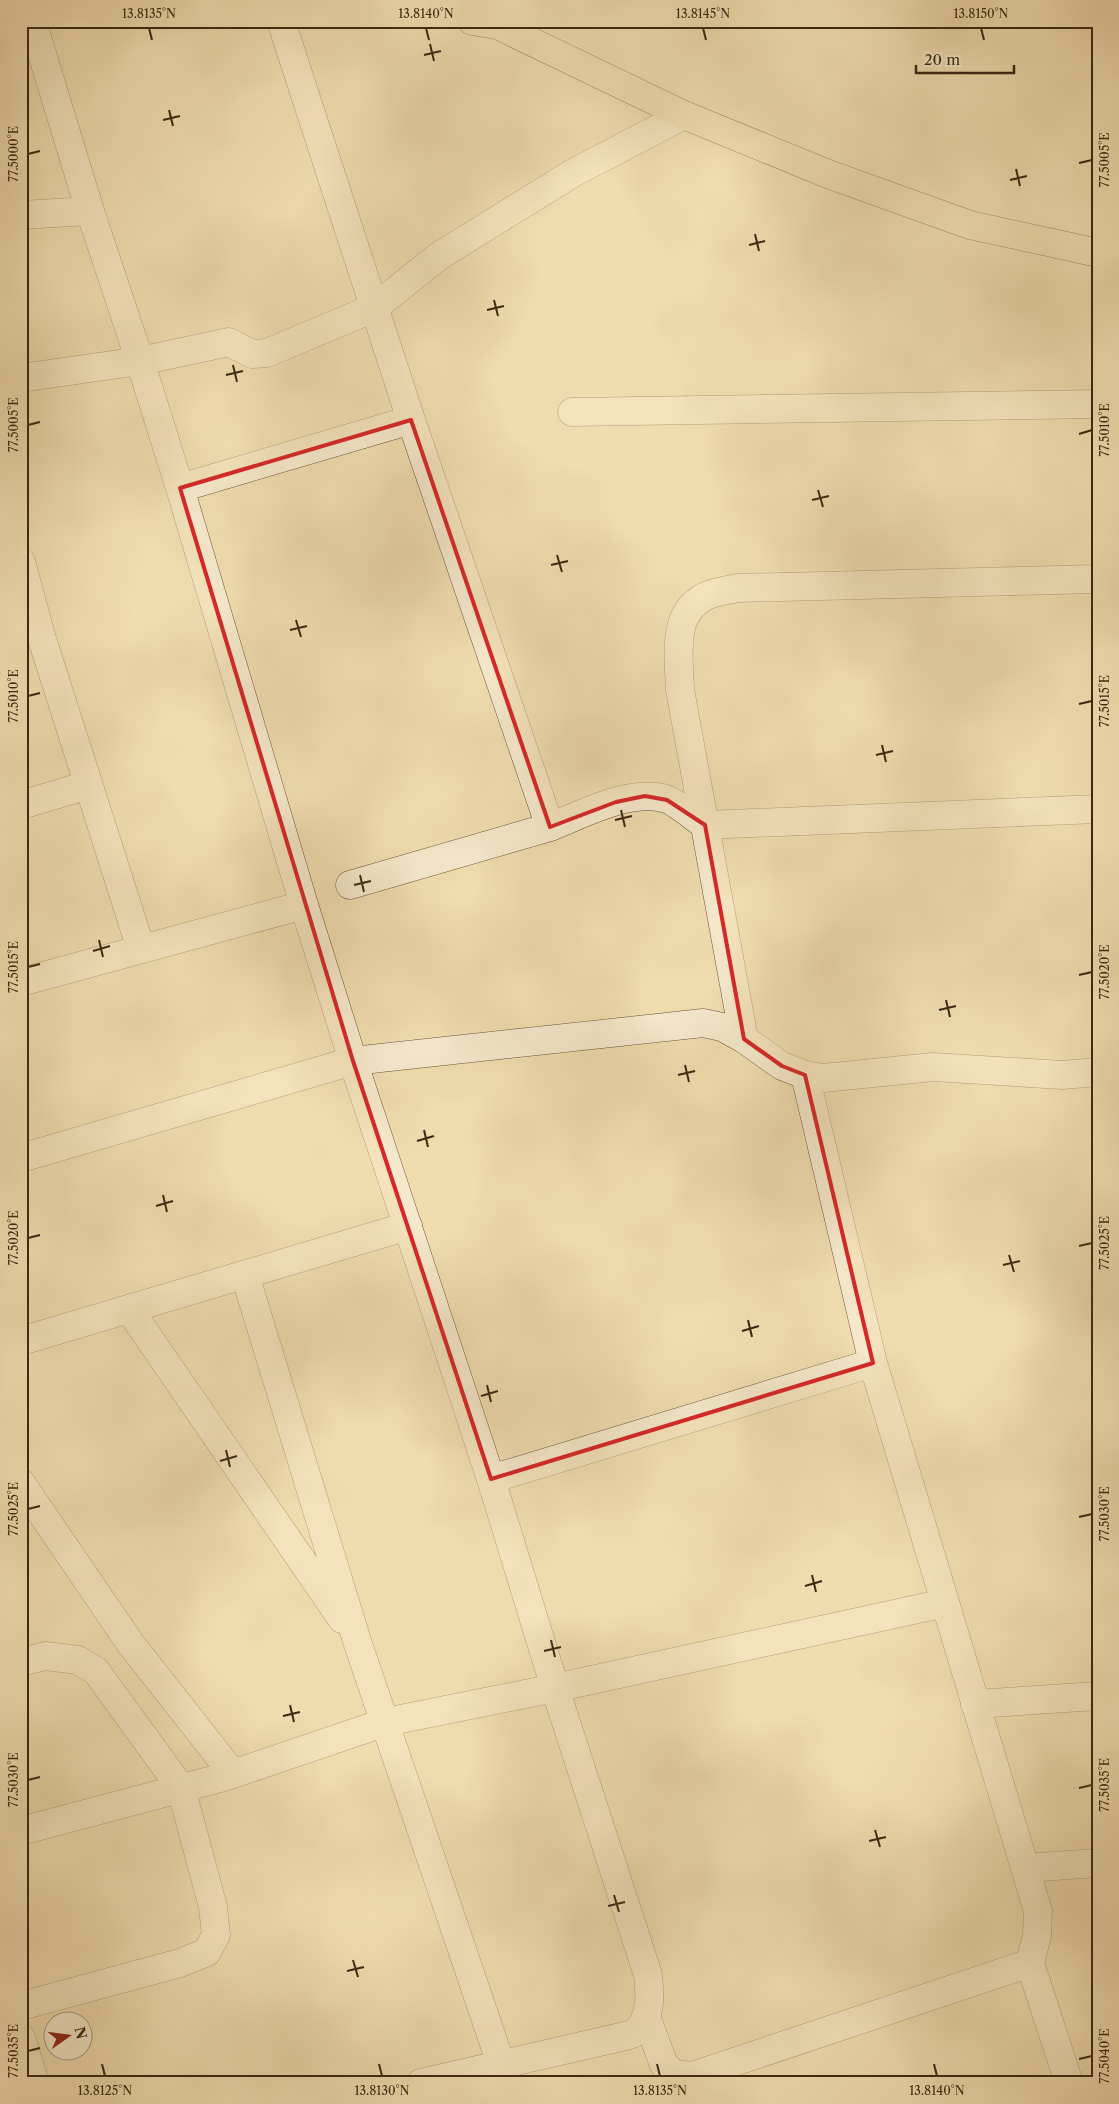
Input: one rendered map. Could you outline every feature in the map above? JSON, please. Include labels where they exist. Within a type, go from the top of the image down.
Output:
[{"type":"main road","points":[[472,21],[497,25],[684,115],[828,174],[970,225],[1098,252]]},
{"type":"street","points":[[32,21],[32,54],[90,211],[140,361],[353,1061],[491,1479],[555,1688],[648,1975],[650,1996],[646,2016],[636,2032],[501,2064],[465,2078],[421,2083]]},
{"type":"street","points":[[281,21],[411,420],[550,827]]},
{"type":"street","points":[[21,378],[140,361],[230,342],[252,354],[267,353],[374,308],[439,256],[573,173],[684,115]]},
{"type":"street","points":[[21,215],[90,211]]},
{"type":"street","points":[[572,412],[1098,404]]},
{"type":"street","points":[[180,488],[411,420]]},
{"type":"street","points":[[21,562],[32,642],[88,785],[141,949]]},
{"type":"street","points":[[744,1039],[680,690],[678,632],[689,607],[709,594],[738,588],[1098,579]]},
{"type":"street","points":[[21,805],[88,785]]},
{"type":"street","points":[[350,885],[550,827],[616,802],[645,796],[667,800],[705,826],[1098,809]]},
{"type":"street","points":[[21,982],[304,905]]},
{"type":"street","points":[[21,1158],[353,1061],[703,1023],[722,1026],[782,1066],[805,1075],[823,1078],[933,1067],[1062,1075],[1098,1072]]},
{"type":"street","points":[[805,1075],[873,1363],[1038,1911],[1037,1936],[1030,1962],[1069,2083]]},
{"type":"street","points":[[21,1341],[408,1226]]},
{"type":"street","points":[[245,1274],[357,1641],[501,2064]]},
{"type":"street","points":[[129,1309],[357,1641]]},
{"type":"street","points":[[491,1479],[873,1363]]},
{"type":"street","points":[[21,1483],[130,1643],[233,1774]]},
{"type":"street","points":[[21,1831],[233,1774],[386,1722],[555,1688],[945,1604]]},
{"type":"street","points":[[21,1662],[45,1656],[78,1660],[96,1672],[181,1788],[213,1907],[216,1935],[207,1952],[180,1963],[21,2006]]},
{"type":"street","points":[[975,1704],[1098,1696]]},
{"type":"street","points":[[1024,1868],[1098,1863]]},
{"type":"street","points":[[646,2016],[664,2065],[675,2074],[692,2076],[1030,1962]]},
{"type":"street","points":[[21,2038],[34,2083]]},
{"type":"highlighted area","points":[[411,420],[550,827],[616,802],[645,796],[667,800],[705,825],[744,1039],[782,1066],[805,1075],[873,1363],[491,1479],[353,1061],[180,488]]}]
